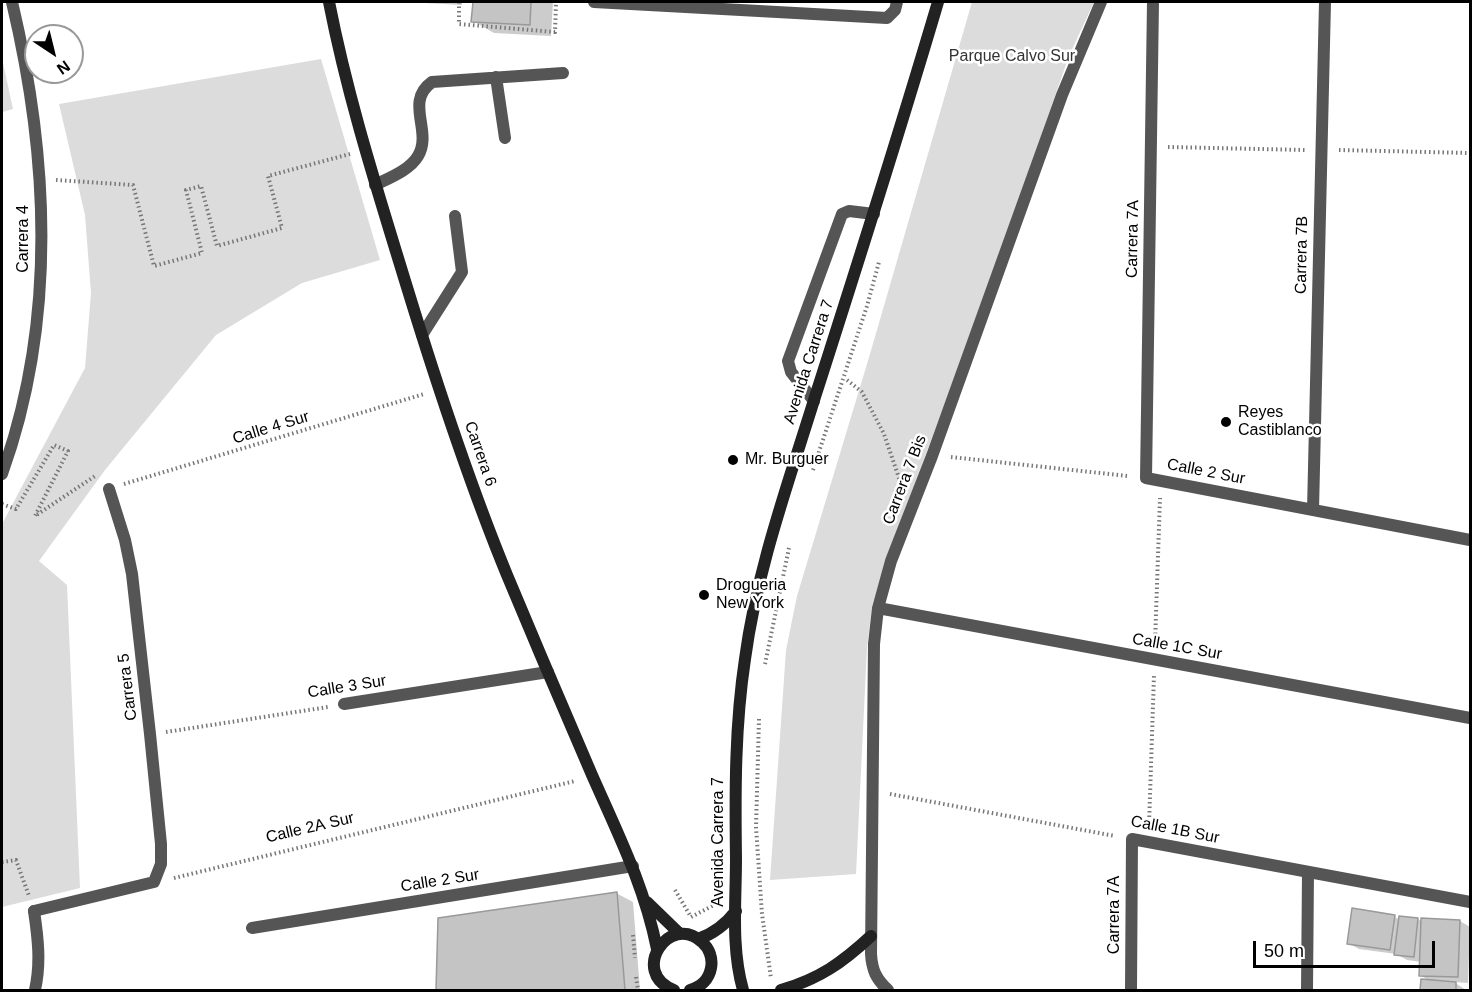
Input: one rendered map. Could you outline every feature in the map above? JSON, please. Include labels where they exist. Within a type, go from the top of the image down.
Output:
[{"type":"street","name":"Carrera 4","points":[[2,474],[12,446],[28,384],[39,315],[42,250],[40,179],[33,103],[12,2]]},
{"type":"street","name":"Carrera 6","points":[[329,2],[364,150],[440,390],[490,534],[633,866],[646,901],[657,949],[654,957],[656,974],[668,989]]},
{"type":"street","points":[[594,2],[887,18],[895,10],[897,2]]},
{"type":"street","name":"Avenida Carrera 7","points":[[744,990],[736,953],[735,782],[738,715],[745,657],[757,591],[774,526],[874,214],[938,2]]},
{"type":"street","name":"Carrera 7 Bis","points":[[888,990],[876,978],[872,966],[871,936],[874,644],[878,608],[891,561],[932,456],[1062,95],[1101,2]]},
{"type":"street","name":"Carrera 7A","points":[[1146,478],[1153,2]]},
{"type":"street","name":"Carrera 7B","points":[[1313,510],[1325,2]]},
{"type":"street","points":[[375,185],[407,168],[418,158],[422,146],[419,101],[423,88],[432,82],[563,73]]},
{"type":"street","points":[[496,77],[505,138]]},
{"type":"street","points":[[814,401],[791,372],[788,361],[842,214],[849,212],[874,214]]},
{"type":"street","points":[[422,335],[462,272],[455,216]]},
{"type":"street","name":"Calle 2 Sur","points":[[1146,478],[1470,540]]},
{"type":"street","name":"Carrera 5","points":[[109,489],[132,574],[150,734],[161,844],[161,864],[153,882]]},
{"type":"street","name":"Calle 1C Sur","points":[[878,608],[1470,718]]},
{"type":"street","name":"Calle 3 Sur","points":[[344,704],[548,672]]},
{"type":"street","name":"Carrera 7A","points":[[1131,990],[1132,839]]},
{"type":"street","name":"Calle 1B Sur","points":[[1132,839],[1470,902]]},
{"type":"street","name":"Calle 2 Sur","points":[[252,928],[633,866]]},
{"type":"street","points":[[1307,990],[1308,872]]},
{"type":"street","points":[[35,990],[38,977],[39,944],[34,911],[153,882]]},
{"type":"street","name":"Carrera 6","points":[[646,901],[669,926],[680,934]]},
{"type":"street","points":[[698,939],[723,926],[736,912]]},
{"type":"street","points":[[657,949],[663,942],[680,934],[698,939],[709,951],[711,967],[698,990]]},
{"type":"street","points":[[782,990],[816,978],[832,969],[871,936]]},
{"type":"path","points":[[459,2],[459,24],[555,32],[556,2]]},
{"type":"path","points":[[40,179],[133,185],[154,266],[202,253],[186,190],[201,186],[217,246],[282,228],[268,176],[364,150]]},
{"type":"path","points":[[812,475],[880,260]]},
{"type":"path","points":[[847,380],[862,392],[884,434],[910,512]]},
{"type":"path","name":"Calle 4 Sur","points":[[109,489],[440,390]]},
{"type":"path","points":[[2,504],[16,509],[54,445],[68,451],[34,516],[98,474],[109,489]]},
{"type":"path","name":"Calle 2 Sur","points":[[932,456],[1146,478]]},
{"type":"path","points":[[765,665],[791,541]]},
{"type":"path","name":"Calle 3 Sur","points":[[150,734],[344,704]]},
{"type":"path","points":[[759,711],[756,827],[762,914],[771,980]]},
{"type":"path","name":"Calle 2A Sur","points":[[153,882],[593,777]]},
{"type":"path","name":"Calle 1B Sur","points":[[874,791],[1132,839]]},
{"type":"path","points":[[2,862],[16,860],[34,911]]},
{"type":"path","points":[[675,890],[691,917],[727,898]]},
{"type":"path","points":[[633,931],[638,990]]},
{"type":"green space","name":"Parque Calvo Sur","points":[[972,2],[1094,2],[1069,56],[975,324],[887,557],[872,606],[867,648],[856,874],[770,880],[786,650],[797,596]]},
{"type":"green space","points":[[2,58],[13,109],[2,112]]},
{"type":"green space","points":[[321,59],[380,260],[302,283],[216,335],[105,470],[39,561],[67,585],[80,888],[2,907],[2,524],[85,368],[91,293],[85,215],[59,104]]},
{"type":"building","points":[[473,2],[531,2],[530,25],[471,22]]},
{"type":"building","points":[[617,892],[625,990],[436,990],[438,918]]},
{"type":"building","points":[[1352,908],[1395,915],[1390,950],[1347,944]]},
{"type":"building","points":[[1399,916],[1418,918],[1414,957],[1394,955]]},
{"type":"building","points":[[1421,918],[1460,920],[1458,977],[1419,976]]},
{"type":"building","points":[[1421,979],[1456,982],[1456,990],[1420,990]]},
{"type":"place","name":"Reyes Castiblanco","points":[[1226,422]]},
{"type":"place","name":"Mr. Burguer","points":[[733,460]]},
{"type":"place","name":"Drogueria New York","points":[[704,595]]}]
